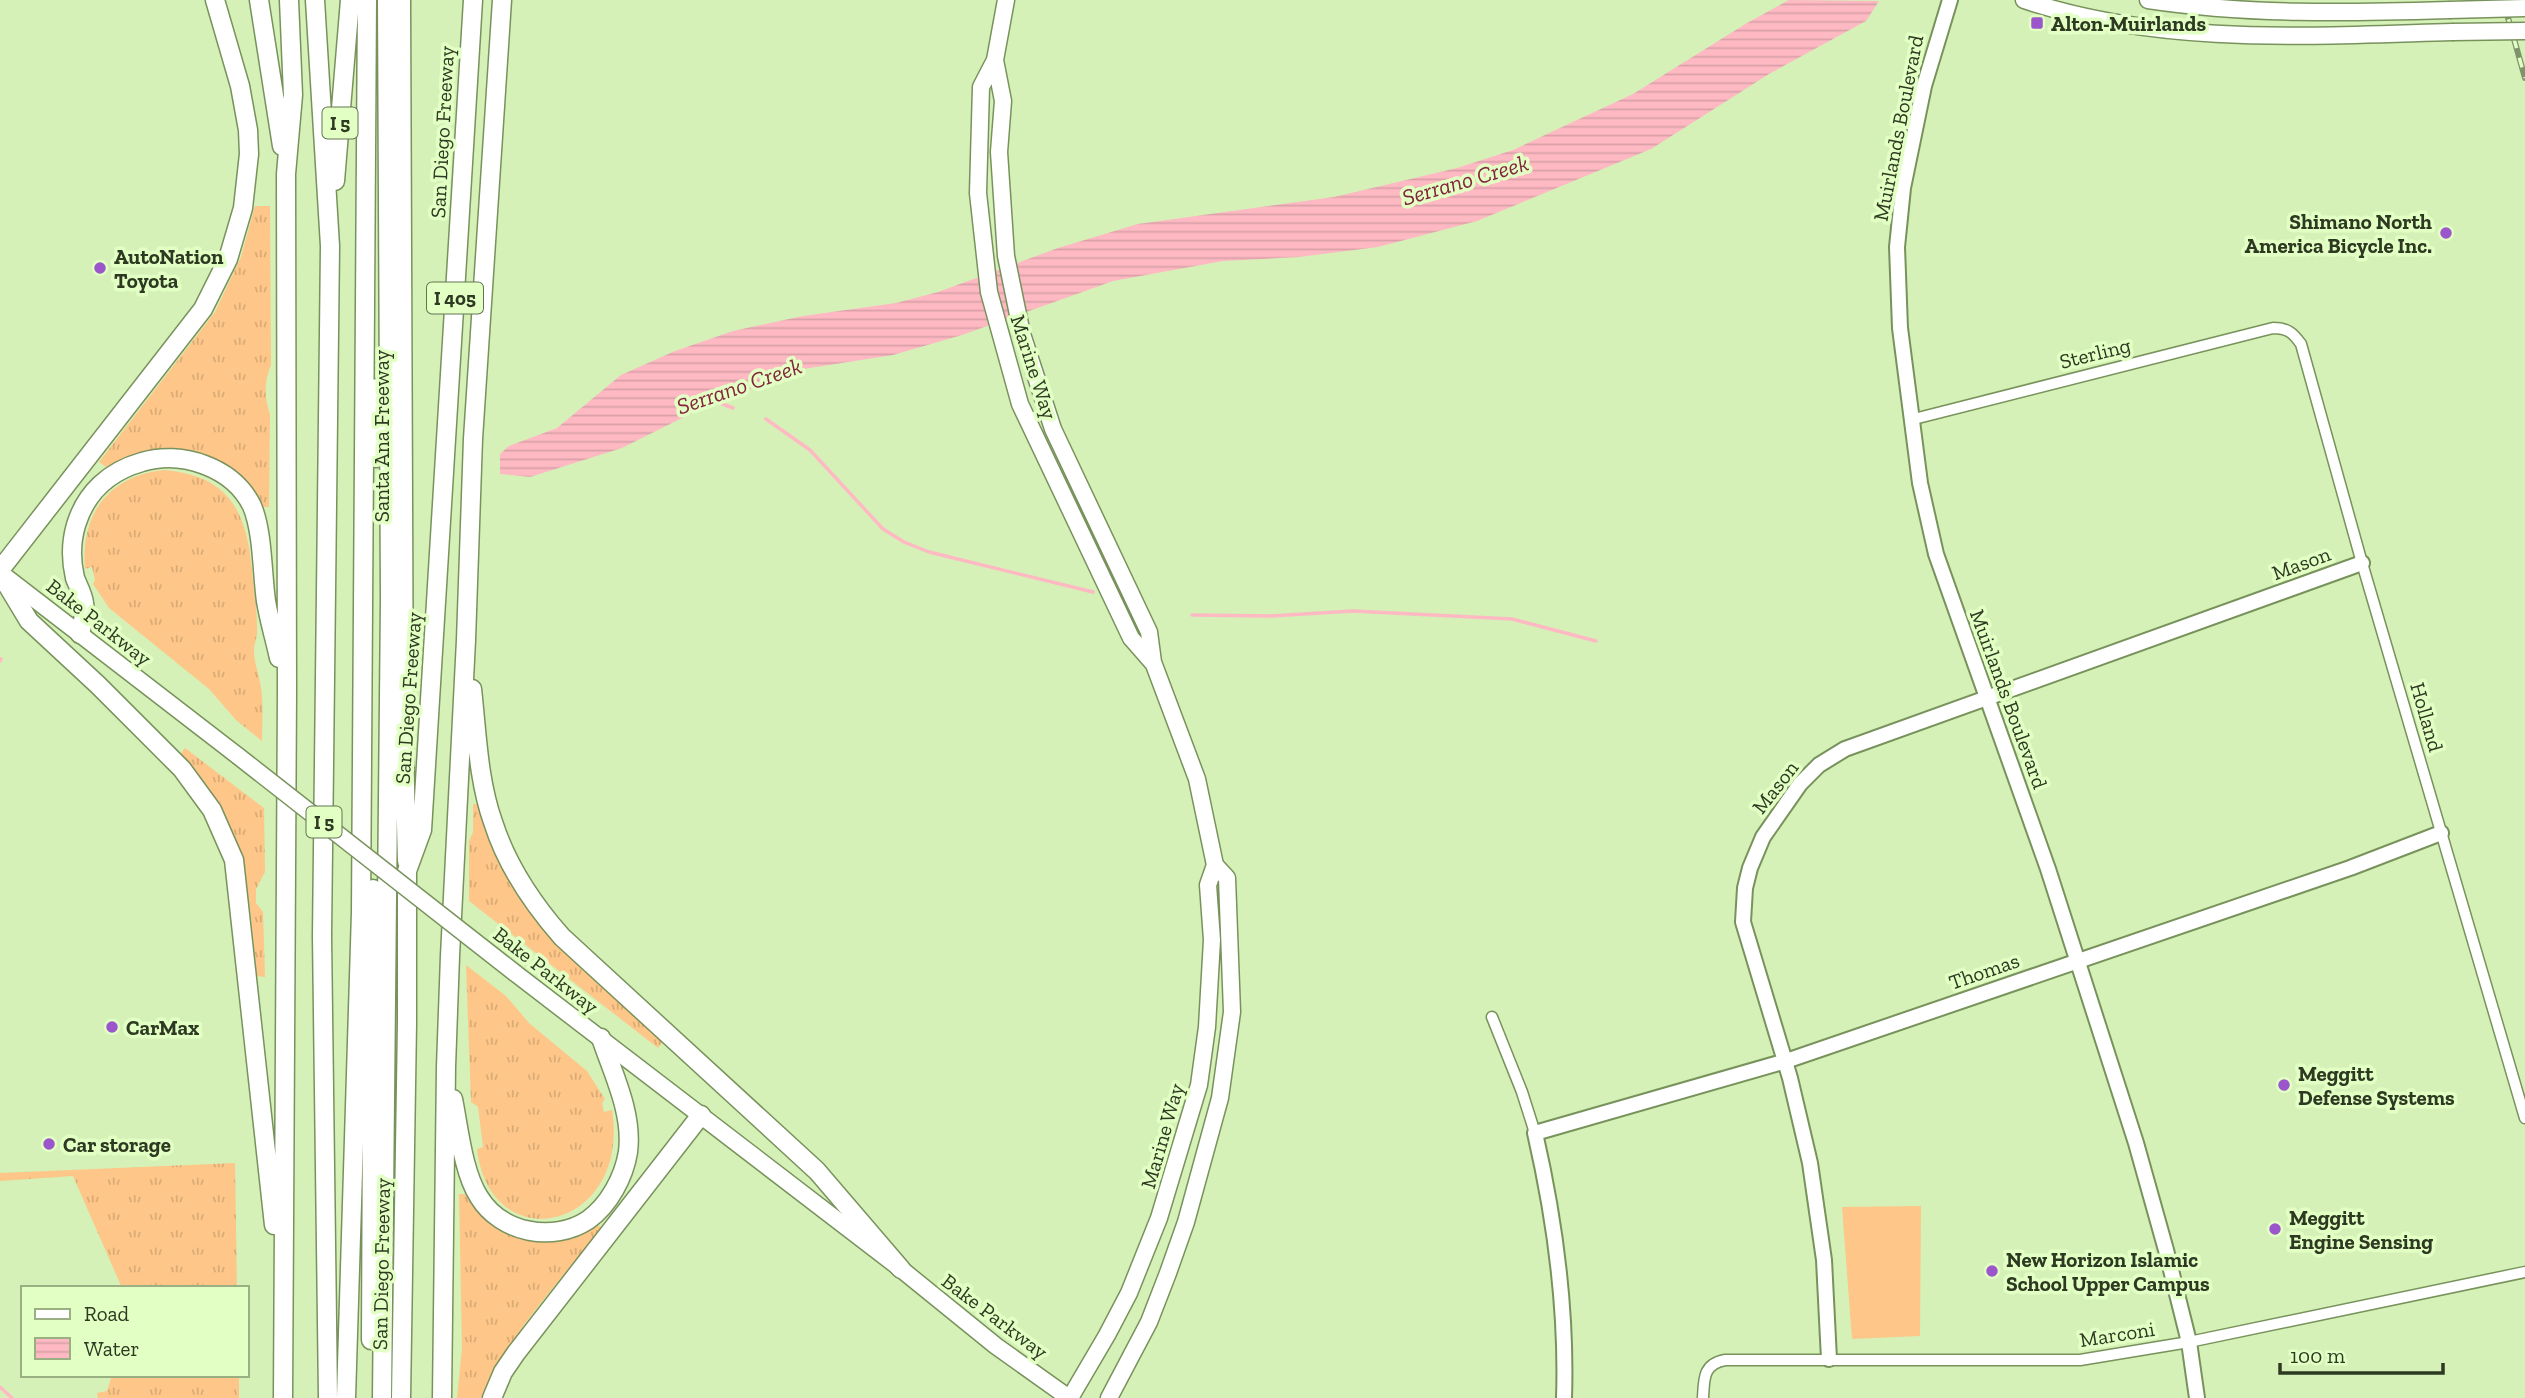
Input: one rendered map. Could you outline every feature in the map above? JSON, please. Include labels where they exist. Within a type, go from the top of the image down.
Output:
[{"type":"highway","points":[[215,0],[244,109],[249,154],[237,236],[223,272],[203,309],[0,572],[29,621],[182,769],[212,810],[225,836],[234,860],[263,1147],[282,1291]]},
{"type":"highway","points":[[226,0],[232,57]]},
{"type":"highway","points":[[259,0],[286,174]]},
{"type":"highway","points":[[283,1398],[287,691],[286,174],[293,95],[289,0]]},
{"type":"highway","points":[[315,0],[330,246]]},
{"type":"highway","name":"I 5","points":[[328,1398],[322,936],[330,246],[350,0]]},
{"type":"highway","points":[[367,0],[371,1398]]},
{"type":"highway","points":[[346,1398],[368,641],[378,0]]},
{"type":"highway","points":[[382,1398],[389,776],[387,0]]},
{"type":"highway","name":"Santa Ana Freeway","points":[[401,0],[404,750],[407,871]]},
{"type":"highway","name":"San Diego Freeway","points":[[401,1398],[407,1065],[407,871],[422,830],[473,0]]},
{"type":"highway","points":[[442,1398],[446,1067],[473,439],[502,0]]},
{"type":"highway","points":[[80,634],[85,605],[75,576],[73,538],[85,504],[97,487],[111,475],[129,466],[152,459],[172,457],[194,461],[217,471],[251,504],[257,527],[267,603],[287,691]]},
{"type":"highway","points":[[466,640],[484,786],[492,822],[506,855],[537,909],[562,937],[817,1171],[901,1269]]},
{"type":"highway","points":[[446,1067],[469,1174],[480,1199],[498,1218],[512,1226],[542,1233],[559,1230],[590,1219],[602,1207],[619,1180],[628,1151],[626,1112],[601,1038]]},
{"type":"highway","points":[[492,1398],[503,1372],[516,1353],[701,1115]]},
{"type":"main road","name":"Marine Way","points":[[1006,0],[995,60],[981,87],[978,180],[984,256],[998,327],[1020,404],[1035,438],[1131,638],[1153,662]]},
{"type":"main road","points":[[2024,0],[2098,19],[2217,34],[2297,36],[2525,31]]},
{"type":"main road","points":[[2148,0],[2273,12],[2525,8]]},
{"type":"main road","name":"Marine Way","points":[[995,60],[1003,101],[999,152],[1006,256],[1022,334],[1053,429],[1149,632],[1153,662],[1197,779],[1215,865],[1227,878],[1233,1012],[1220,1098],[1186,1222],[1168,1273],[1149,1322],[1109,1398]]},
{"type":"main road","name":"Bake Parkway","points":[[0,572],[901,1269],[996,1346],[1069,1398]]},
{"type":"main road","name":"Marine Way","points":[[1069,1398],[1129,1293],[1159,1219],[1199,1085],[1210,998],[1212,940],[1208,885],[1215,865]]},
{"type":"street","name":"Muirlands Boulevard","points":[[1950,0],[1924,86],[1903,188],[1897,247],[1900,328],[1920,483],[1936,554],[1985,699],[2048,869],[2136,1143],[2189,1342],[2197,1398]]},
{"type":"street","name":"Sterling","points":[[1910,420],[2273,328],[2289,330]]},
{"type":"street","name":"Holland","points":[[2289,330],[2301,344],[2362,563],[2525,1118]]},
{"type":"street","name":"Mason","points":[[1829,1359],[1824,1260],[1810,1163],[1786,1062],[1743,922],[1745,888],[1756,852],[1783,806],[1819,765],[1872,738],[2362,563]]},
{"type":"street","name":"Thomas","points":[[1535,1133],[1786,1062],[2350,868],[2441,833]]},
{"type":"street","points":[[1492,1017],[1535,1133],[1555,1228],[1566,1354],[1564,1398]]},
{"type":"street","name":"Marconi","points":[[1703,1398],[1708,1367],[1725,1360],[2080,1360],[2189,1342],[2525,1272]]},
{"type":"green space","points":[[255,206],[270,206],[271,365],[266,390],[270,414],[269,507],[260,507],[229,469],[200,453],[168,449],[136,455],[106,467],[99,462],[215,312],[241,257]]},
{"type":"green space","points":[[164,470],[207,481],[222,491],[241,520],[251,558],[256,605],[257,632],[254,654],[262,696],[262,741],[236,720],[209,689],[109,608],[93,584],[95,580],[92,567],[85,569],[87,531],[102,501],[128,480]]},
{"type":"green space","points":[[185,748],[264,808],[265,872],[256,889],[256,903],[263,912],[265,977],[257,976],[251,912],[240,858],[219,808],[180,755]]},
{"type":"green space","points":[[473,804],[479,804],[497,857],[527,909],[563,949],[664,1040],[658,1048],[469,901],[469,841],[473,832]]},
{"type":"green space","points":[[466,965],[506,996],[529,1023],[587,1071],[605,1099],[602,1103],[604,1112],[612,1110],[612,1151],[601,1183],[581,1205],[556,1217],[530,1218],[506,1207],[487,1184],[477,1149],[483,1147],[478,1107],[471,1102]]},
{"type":"green space","points":[[235,1163],[237,1286],[121,1286],[73,1176],[0,1181],[0,1173]]},
{"type":"green space","points":[[459,1194],[465,1194],[489,1222],[523,1239],[553,1239],[594,1222],[602,1228],[520,1330],[481,1398],[457,1398],[462,1348]]},
{"type":"green space","points":[[1921,1206],[1920,1336],[1852,1339],[1842,1207]]},
{"type":"green space","points":[[111,1377],[239,1377],[239,1398],[98,1398],[97,1393],[107,1391]]},
{"type":"water","name":"Serrano Creek","points":[[1789,0],[1879,1],[1866,21],[1769,74],[1651,149],[1477,221],[1378,247],[1299,257],[1223,261],[1113,281],[962,335],[893,355],[797,370],[694,412],[622,448],[530,477],[500,474],[500,454],[509,446],[557,428],[621,375],[675,351],[733,331],[803,316],[896,303],[938,292],[1058,248],[1138,224],[1334,197],[1457,168],[1513,150],[1633,94]]},
{"type":"waterway","name":"Serrano Creek","points":[[715,401],[733,408]]},
{"type":"waterway","points":[[766,419],[810,450],[883,529],[904,542],[929,552],[1093,592]]},
{"type":"waterway","points":[[1192,615],[1271,616],[1353,611],[1512,619],[1596,641]]},
{"type":"waterway","points":[[0,1387],[12,1398]]},
{"type":"railway","points":[[2503,0],[2525,78]]},
{"type":"place","name":"Alton-Muirlands","points":[[2037,23]]},
{"type":"place","name":"Shimano North America Bicycle Inc.","points":[[2446,233]]},
{"type":"place","name":"AutoNation Toyota","points":[[100,268]]},
{"type":"place","name":"CarMax","points":[[112,1027]]},
{"type":"place","name":"Meggitt Defense Systems","points":[[2284,1085]]},
{"type":"place","name":"Car storage","points":[[49,1144]]},
{"type":"place","name":"Meggitt Engine Sensing","points":[[2275,1229]]},
{"type":"place","name":"New Horizon Islamic School Upper Campus","points":[[1992,1271]]}]
